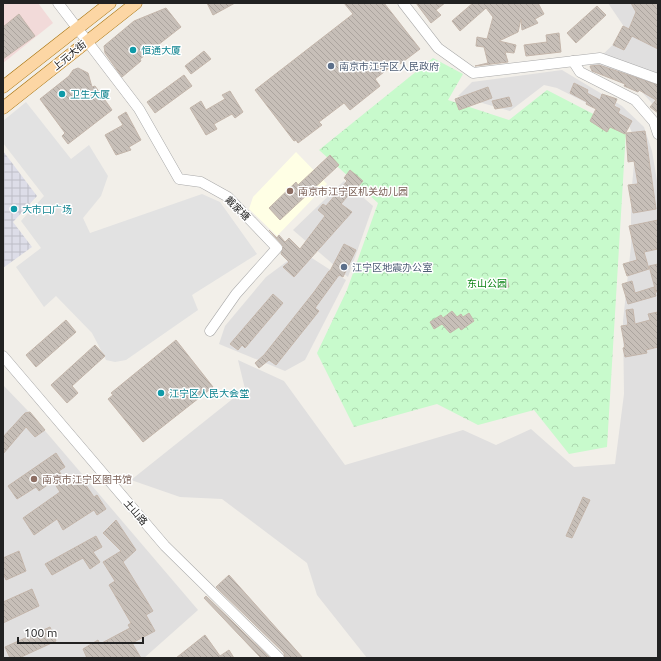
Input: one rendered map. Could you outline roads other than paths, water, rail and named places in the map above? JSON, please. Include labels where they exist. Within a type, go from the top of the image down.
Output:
[{"type":"main road","name":"上元大街","points":[[3,87],[110,3]]},
{"type":"main road","name":"上元大街","points":[[3,108],[136,3]]},
{"type":"street","points":[[58,3],[87,41]]},
{"type":"street","points":[[403,3],[438,48],[473,73],[600,58],[658,79]]},
{"type":"street","name":"戴家塘","points":[[87,41],[139,109],[179,178],[201,182],[228,197],[278,248],[236,294],[210,331]]},
{"type":"street","points":[[573,61],[580,72],[635,100],[654,122],[658,134]]},
{"type":"street","name":"土山路","points":[[3,356],[165,546],[279,658]]},
{"type":"place","name":"恒通大厦","points":[[133,50]]},
{"type":"place","name":"南京市江宁区人民政府","points":[[331,66]]},
{"type":"place","name":"卫生大厦","points":[[62,94]]},
{"type":"place","name":"南京市江宁区机关幼儿园","points":[[290,191]]},
{"type":"place","name":"大市口广场","points":[[14,209]]},
{"type":"place","name":"江宁区地震办公室","points":[[344,267]]},
{"type":"place","name":"江宁区人民大会堂","points":[[161,393]]},
{"type":"place","name":"南京市江宁区图书馆","points":[[34,479]]},
{"type":"park label","name":"东山公园","points":[[487,283]]}]
